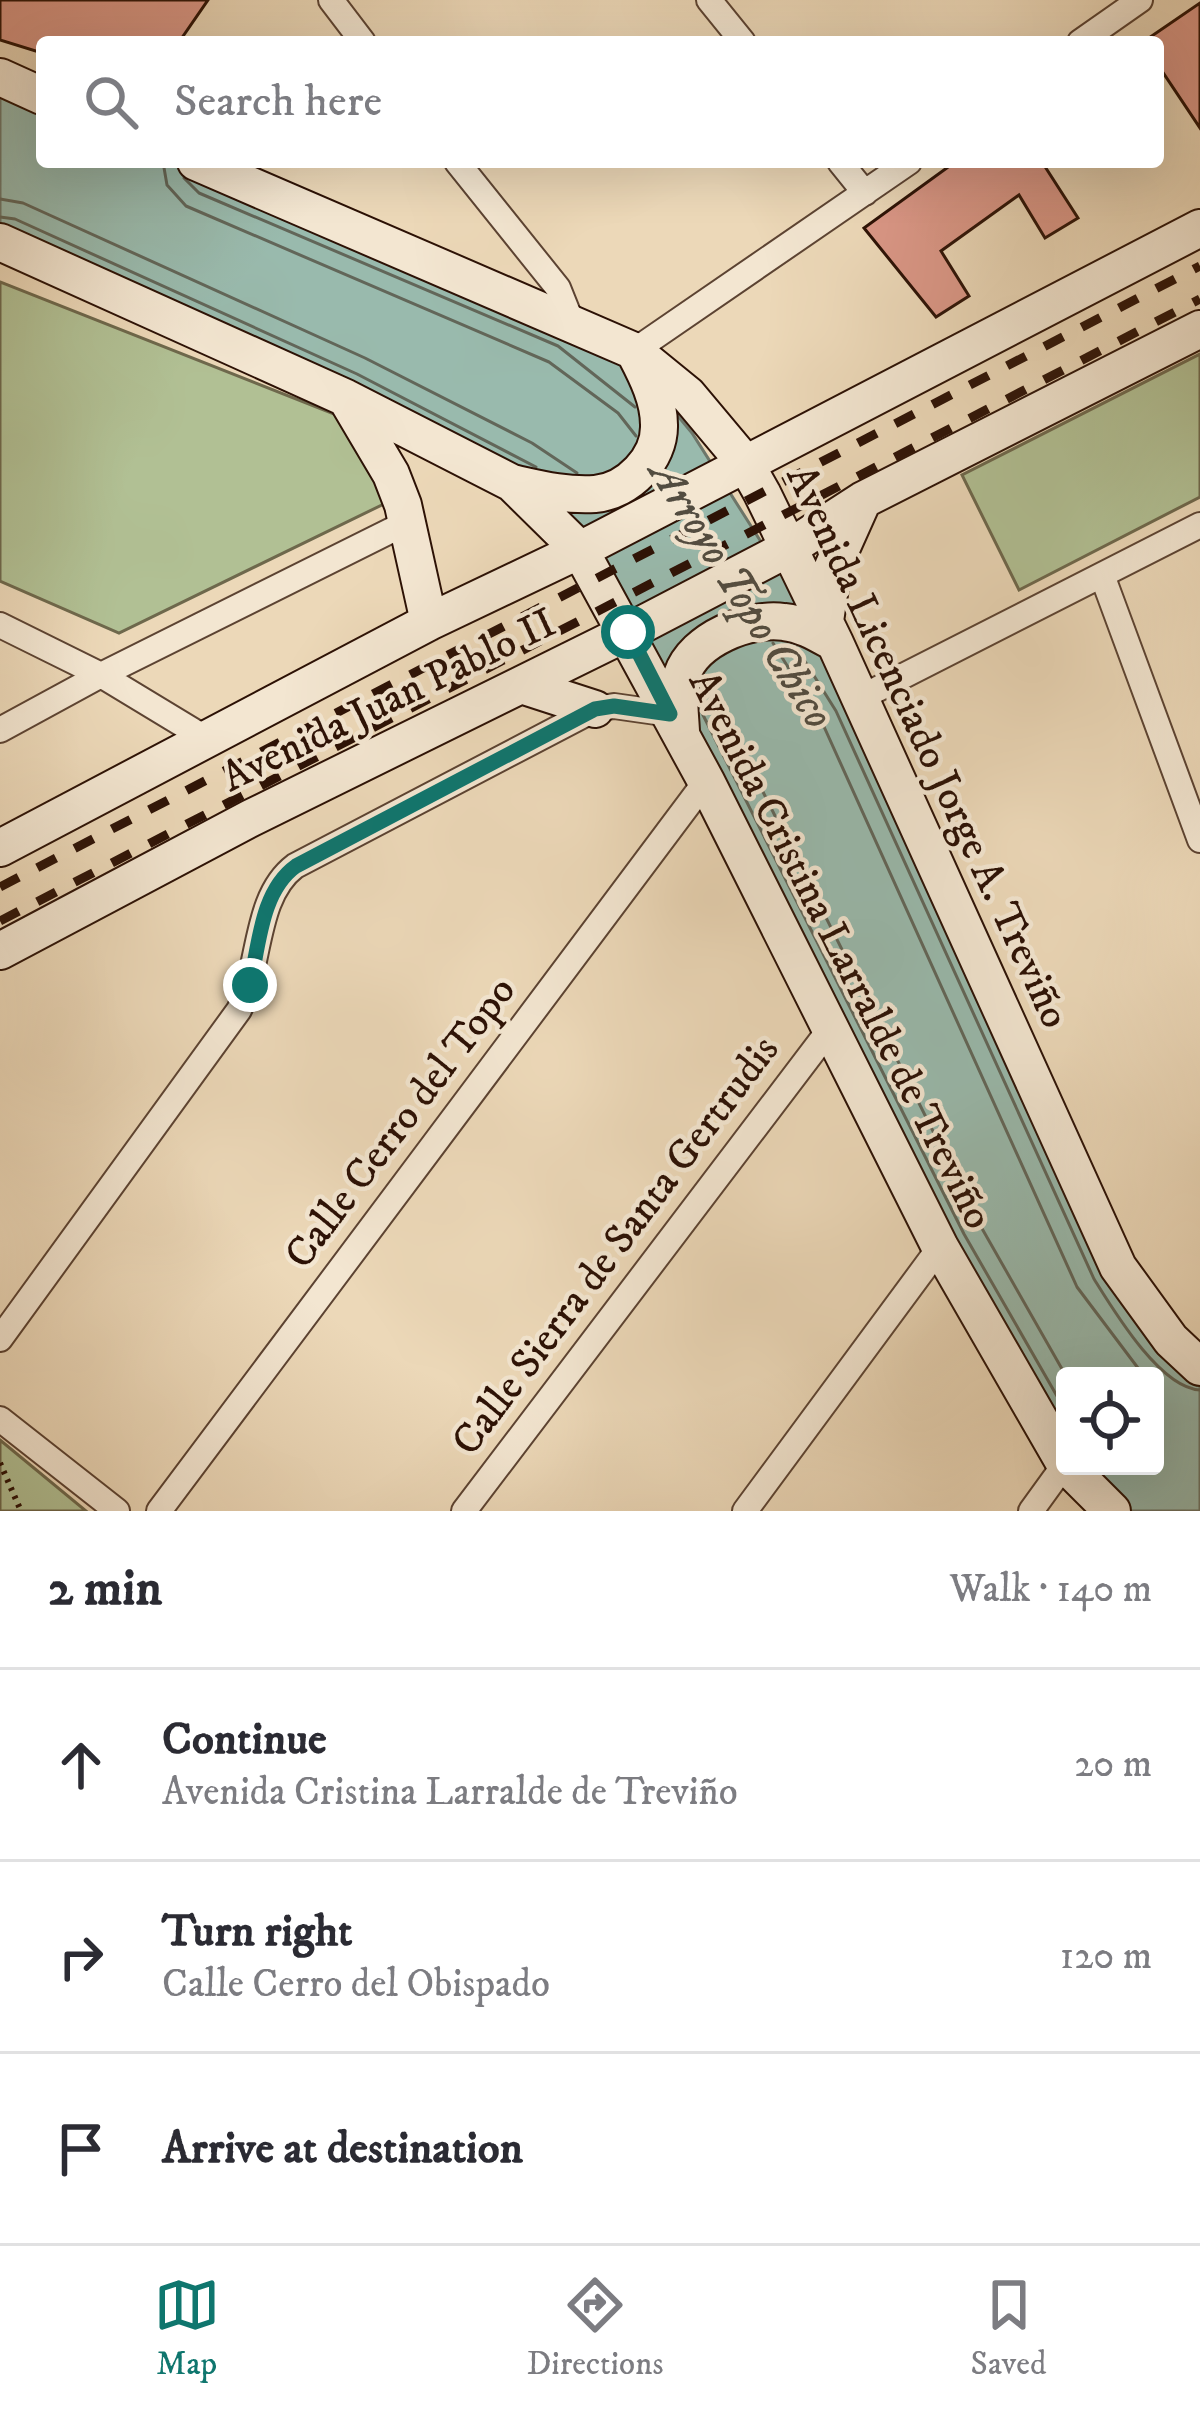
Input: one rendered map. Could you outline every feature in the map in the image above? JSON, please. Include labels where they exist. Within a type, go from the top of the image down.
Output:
[{"type":"main road","points":[[0,77],[36,93]]},
{"type":"main road","name":"Avenida Licenciado Jorge A. Treviño","points":[[210,168],[572,322],[688,395],[737,467],[860,698],[1118,1267],[1171,1340],[1200,1367]]},
{"type":"main road","name":"Avenida Juan Pablo II","points":[[0,848],[1200,227]]},
{"type":"main road","name":"Avenida Cristina Larralde de Treviño","points":[[0,242],[530,487],[588,546],[677,714],[706,781],[940,1247],[1056,1448]]},
{"type":"main road","name":"Avenida Juan Pablo II","points":[[0,951],[251,818],[634,629],[781,552],[863,500],[1200,329]]},
{"type":"main road","points":[[530,487],[596,494],[618,488],[637,475],[650,457],[660,427],[642,366]]},
{"type":"main road","points":[[346,398],[391,474],[408,522],[429,622]]},
{"type":"main road","points":[[677,714],[683,670],[704,646],[728,631],[756,622],[782,621],[822,630],[833,567],[863,500]]},
{"type":"main road","points":[[521,685],[595,709]]},
{"type":"main road","name":"Avenida Cristina Larralde de Treviño","points":[[1076,1475],[1112,1511]]},
{"type":"street","points":[[331,0],[358,36]]},
{"type":"street","points":[[709,0],[738,36]]},
{"type":"street","points":[[1088,36],[1137,1]]},
{"type":"street","points":[[462,168],[558,288],[572,322]]},
{"type":"street","points":[[845,168],[865,193]]},
{"type":"street","points":[[642,366],[900,168]]},
{"type":"street","points":[[0,730],[408,522]]},
{"type":"street","points":[[860,698],[1200,524]]},
{"type":"street","points":[[1102,574],[1200,839]]},
{"type":"street","points":[[0,626],[101,675],[205,738]]},
{"type":"street","points":[[0,1339],[238,1010],[250,985],[271,895],[280,878],[595,709],[614,706],[677,714]]},
{"type":"street","name":"Calle Cerro del Topo","points":[[158,1511],[706,781]]},
{"type":"street","name":"Calle Sierra de Santa Gertrudis","points":[[464,1511],[830,1029]]},
{"type":"street","points":[[745,1511],[940,1247]]},
{"type":"street","points":[[0,1419],[117,1511]]},
{"type":"street","points":[[1031,1511],[1058,1475]]},
{"type":"path","points":[[0,1463],[21,1511]]},
{"type":"green space","points":[[0,282],[357,423],[390,501],[119,633],[0,581]]},
{"type":"green space","points":[[1200,354],[1200,497],[1019,590],[962,475]]},
{"type":"green space","points":[[0,1440],[86,1511],[0,1511]]},
{"type":"water","name":"Arroyo Topo Chico","points":[[0,77],[36,93],[36,168],[210,168],[572,323],[649,381],[692,433],[860,698],[1118,1267],[1200,1367],[1200,1511],[1112,1511],[1076,1475],[1164,1475],[1164,1367],[1056,1367],[1056,1447],[681,734],[597,541],[0,242]]},
{"type":"building","points":[[0,0],[208,0],[183,36],[36,36],[36,51],[0,40]]},
{"type":"building","points":[[1200,3],[1200,128],[1164,74],[1164,36],[1152,36]]},
{"type":"building","points":[[947,168],[1046,168],[1078,218],[1045,238],[1019,195],[941,251],[969,296],[936,317],[864,228]]},
{"type":"railway","points":[[0,887],[1200,266]]},
{"type":"railway","points":[[0,921],[1200,299]]},
{"type":"route","points":[[250,985],[271,895],[280,878],[296,866],[595,709],[614,706],[670,714],[628,632]]}]
